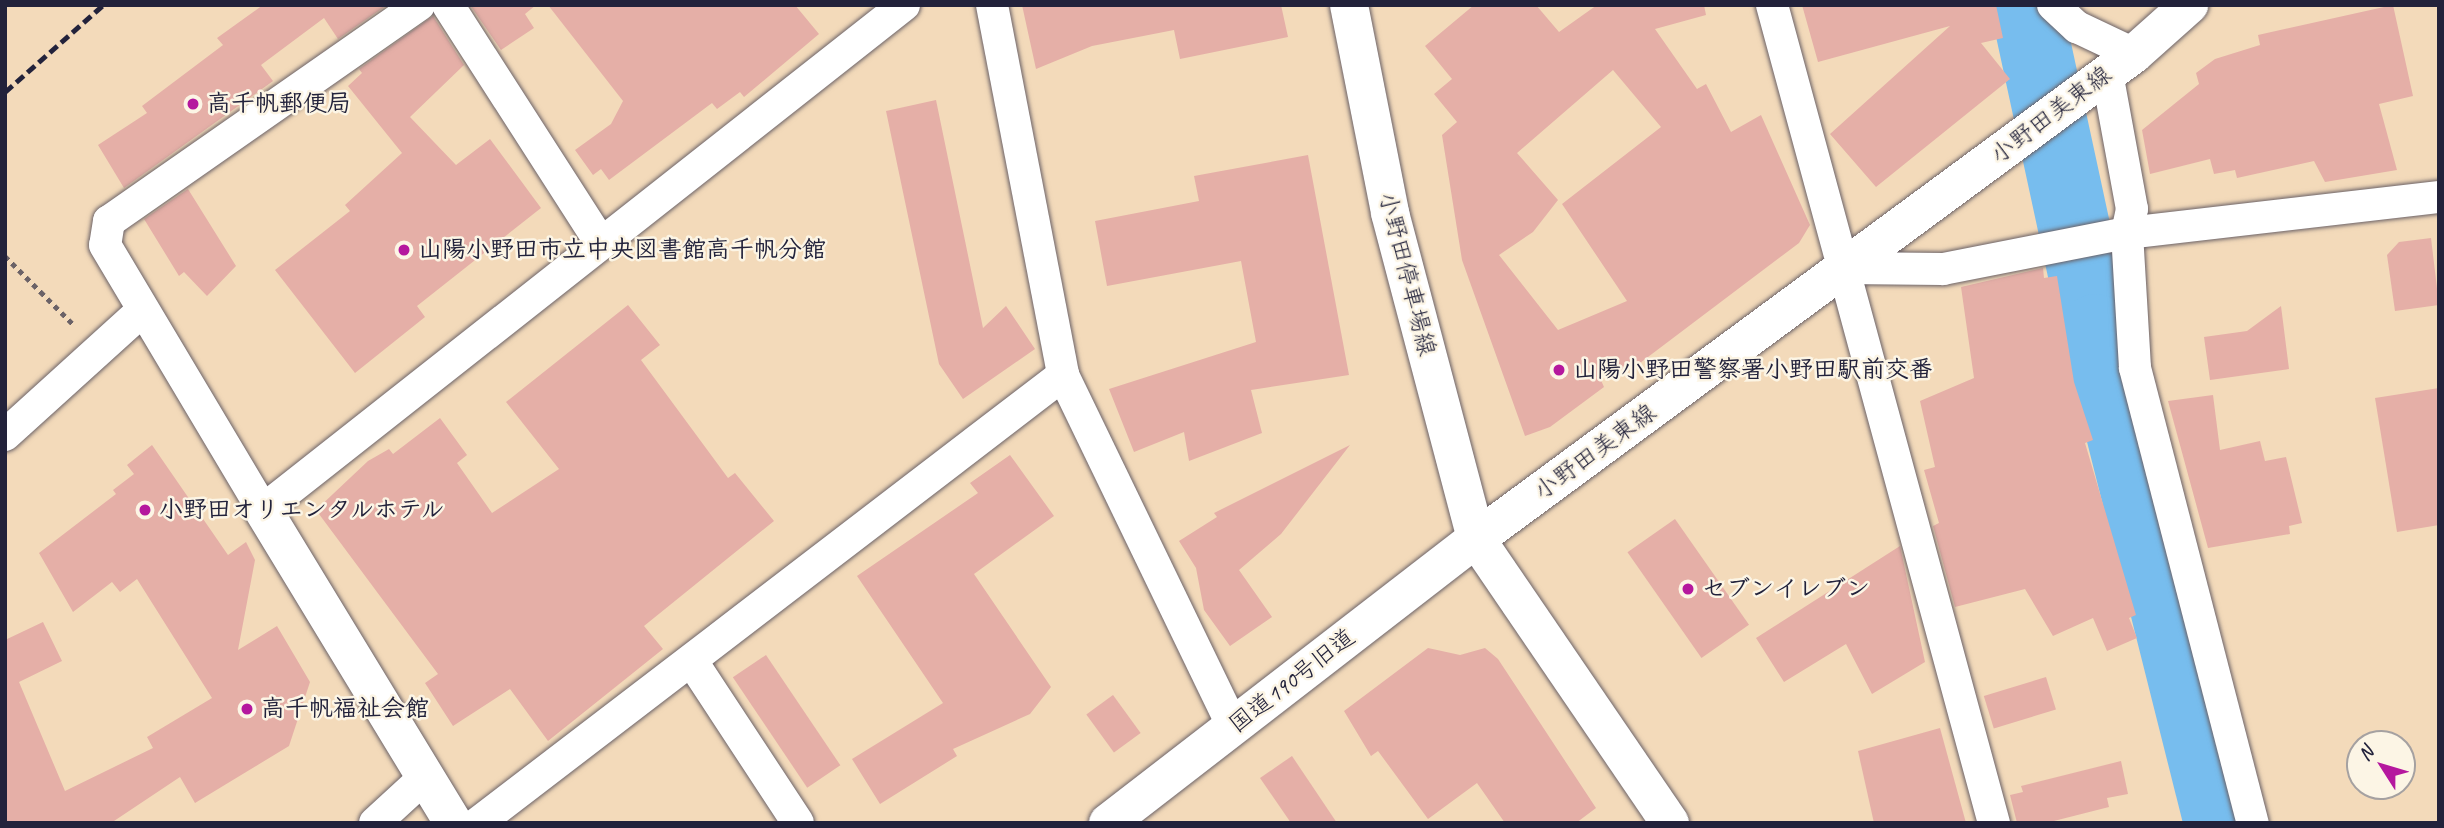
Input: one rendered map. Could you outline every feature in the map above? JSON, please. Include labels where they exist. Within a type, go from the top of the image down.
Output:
[{"type":"main road","name":"小野田停車場線","points":[[1349,5],[1390,212],[1476,539]]},
{"type":"main road","name":"小野田美東線","points":[[1476,539],[2028,133],[2113,69],[2189,5]]},
{"type":"main road","points":[[263,510],[453,823]]},
{"type":"main road","name":"国道190号旧道","points":[[1108,823],[1476,539]]},
{"type":"main road","points":[[1476,539],[1670,823]]},
{"type":"street","points":[[419,5],[109,221],[105,245],[263,510],[904,5]]},
{"type":"street","points":[[448,5],[601,243]]},
{"type":"street","points":[[992,5],[1063,374],[1233,726]]},
{"type":"street","points":[[1772,5],[1994,823]]},
{"type":"street","points":[[2053,5],[2077,27],[2113,69],[2132,209],[2118,235],[2135,368],[2253,823]]},
{"type":"street","points":[[1844,268],[1942,269],[2118,235],[2439,197]]},
{"type":"street","points":[[5,435],[143,310]]},
{"type":"street","points":[[478,823],[693,663],[1063,374]]},
{"type":"street","points":[[693,663],[798,823]]},
{"type":"street","points":[[375,823],[425,777]]},
{"type":"path","points":[[5,256],[100,350]]},
{"type":"building","points":[[263,5],[387,5],[338,39],[324,18],[261,65],[273,81],[124,188],[98,145],[147,113],[142,106],[223,45],[217,38]]},
{"type":"building","points":[[470,5],[536,5],[525,14],[534,28],[501,50]]},
{"type":"building","points":[[548,5],[795,5],[819,34],[744,97],[740,92],[717,109],[712,103],[609,180],[601,169],[593,175],[575,150],[611,124],[623,101]]},
{"type":"building","points":[[1022,5],[1281,5],[1288,37],[1180,59],[1174,30],[1092,46],[1036,69]]},
{"type":"building","points":[[1474,5],[1536,5],[1559,32],[1597,5],[1704,5],[1706,15],[1655,29],[1697,89],[1706,84],[1731,132],[1761,115],[1810,225],[1799,243],[1640,363],[1600,378],[1604,387],[1550,427],[1525,436],[1462,260],[1442,135],[1457,122],[1434,94],[1452,79],[1425,46]],"holes":[[[1613,70],[1661,127],[1562,204],[1627,301],[1558,330],[1499,255],[1533,232],[1558,200],[1517,153]]]},
{"type":"building","points":[[1802,5],[1996,5],[2003,38],[1981,43],[2010,79],[1876,187],[1830,134],[1950,26],[1818,62]]},
{"type":"building","points":[[2393,5],[2413,96],[2379,104],[2397,170],[2325,182],[2314,161],[2237,178],[2235,170],[2214,174],[2210,159],[2150,174],[2142,130],[2199,84],[2196,73],[2215,59],[2260,45],[2258,35]]},
{"type":"building","points":[[433,16],[464,65],[410,117],[456,165],[490,139],[541,208],[417,306],[425,317],[355,373],[275,270],[350,211],[345,205],[402,153],[348,86],[362,73],[359,69]]},
{"type":"building","points":[[936,100],[983,328],[1006,306],[1035,349],[963,399],[939,364],[886,111]]},
{"type":"building","points":[[1308,155],[1349,375],[1251,390],[1262,433],[1189,461],[1184,432],[1134,452],[1109,389],[1256,342],[1241,261],[1107,286],[1095,221],[1199,201],[1194,176]]},
{"type":"building","points":[[188,189],[236,266],[207,296],[184,272],[179,276],[144,219]]},
{"type":"building","points":[[2431,238],[2439,305],[2395,311],[2387,255],[2399,242]]},
{"type":"building","points":[[2043,268],[2044,278],[2057,276],[2074,382],[2093,440],[2085,443],[2136,615],[2129,618],[2137,638],[2107,651],[2093,618],[2053,636],[2025,589],[1955,607],[1933,526],[1939,523],[1924,470],[1935,467],[1920,401],[1974,378],[1961,287]]},
{"type":"building","points":[[628,305],[660,345],[641,360],[728,478],[735,473],[774,521],[644,626],[663,649],[548,741],[510,689],[453,726],[425,683],[438,674],[316,510],[368,461],[389,449],[393,454],[440,418],[467,455],[457,463],[492,513],[559,469],[506,402]]},
{"type":"building","points":[[2281,306],[2289,369],[2210,380],[2204,337],[2247,331]]},
{"type":"building","points":[[2439,388],[2439,525],[2397,532],[2375,398]]},
{"type":"building","points":[[2213,395],[2220,450],[2260,441],[2265,461],[2286,457],[2302,523],[2289,526],[2290,534],[2208,548],[2168,401]]},
{"type":"building","points":[[152,445],[228,555],[246,542],[255,560],[238,650],[277,626],[310,682],[289,746],[195,803],[180,777],[111,823],[5,823],[5,640],[43,622],[62,661],[19,682],[65,791],[153,748],[147,737],[212,698],[137,579],[120,592],[112,582],[73,612],[39,553],[116,494],[113,490],[134,474],[127,465]]},
{"type":"building","points":[[1350,445],[1281,534],[1239,570],[1272,617],[1230,646],[1204,610],[1196,568],[1179,541],[1217,517],[1214,513]]},
{"type":"building","points":[[1010,455],[1054,516],[974,574],[1051,687],[1030,714],[953,749],[957,756],[880,804],[852,759],[943,703],[857,576],[978,493],[970,483]]},
{"type":"building","name":"セブンイレブン","points":[[1675,519],[1749,625],[1701,658],[1627,552]]},
{"type":"building","points":[[1900,546],[1925,662],[1872,694],[1846,644],[1784,682],[1756,638]]},
{"type":"building","points":[[1428,648],[1460,655],[1485,648],[1498,659],[1596,808],[1576,823],[1505,823],[1477,783],[1428,819],[1378,751],[1371,756],[1344,711]]},
{"type":"building","points":[[766,655],[840,765],[807,788],[733,677]]},
{"type":"building","points":[[2046,677],[2056,710],[1994,729],[1984,696]]},
{"type":"building","points":[[1113,695],[1141,733],[1114,752],[1086,714]]},
{"type":"building","points":[[1940,728],[1966,823],[1874,823],[1858,751]]},
{"type":"building","points":[[1292,756],[1337,823],[1291,823],[1260,778]]},
{"type":"building","points":[[2121,761],[2128,794],[2107,798],[2109,807],[2046,823],[2017,823],[2010,795],[2023,792],[2021,786]]},
{"type":"waterway","points":[[2026,5],[2096,330],[2220,823]]},
{"type":"railway","points":[[5,92],[103,5]]},
{"type":"place","name":"高千帆郵便局","points":[[193,104]]},
{"type":"place","name":"山陽小野田市立中央図書館高千帆分館","points":[[404,250]]},
{"type":"place","name":"山陽小野田警察署小野田駅前交番","points":[[1559,370]]},
{"type":"place","name":"小野田オリエンタルホテル","points":[[145,510]]},
{"type":"place","name":"セブンイレブン","points":[[1688,589]]},
{"type":"place","name":"高千帆福祉会館","points":[[247,709]]}]
